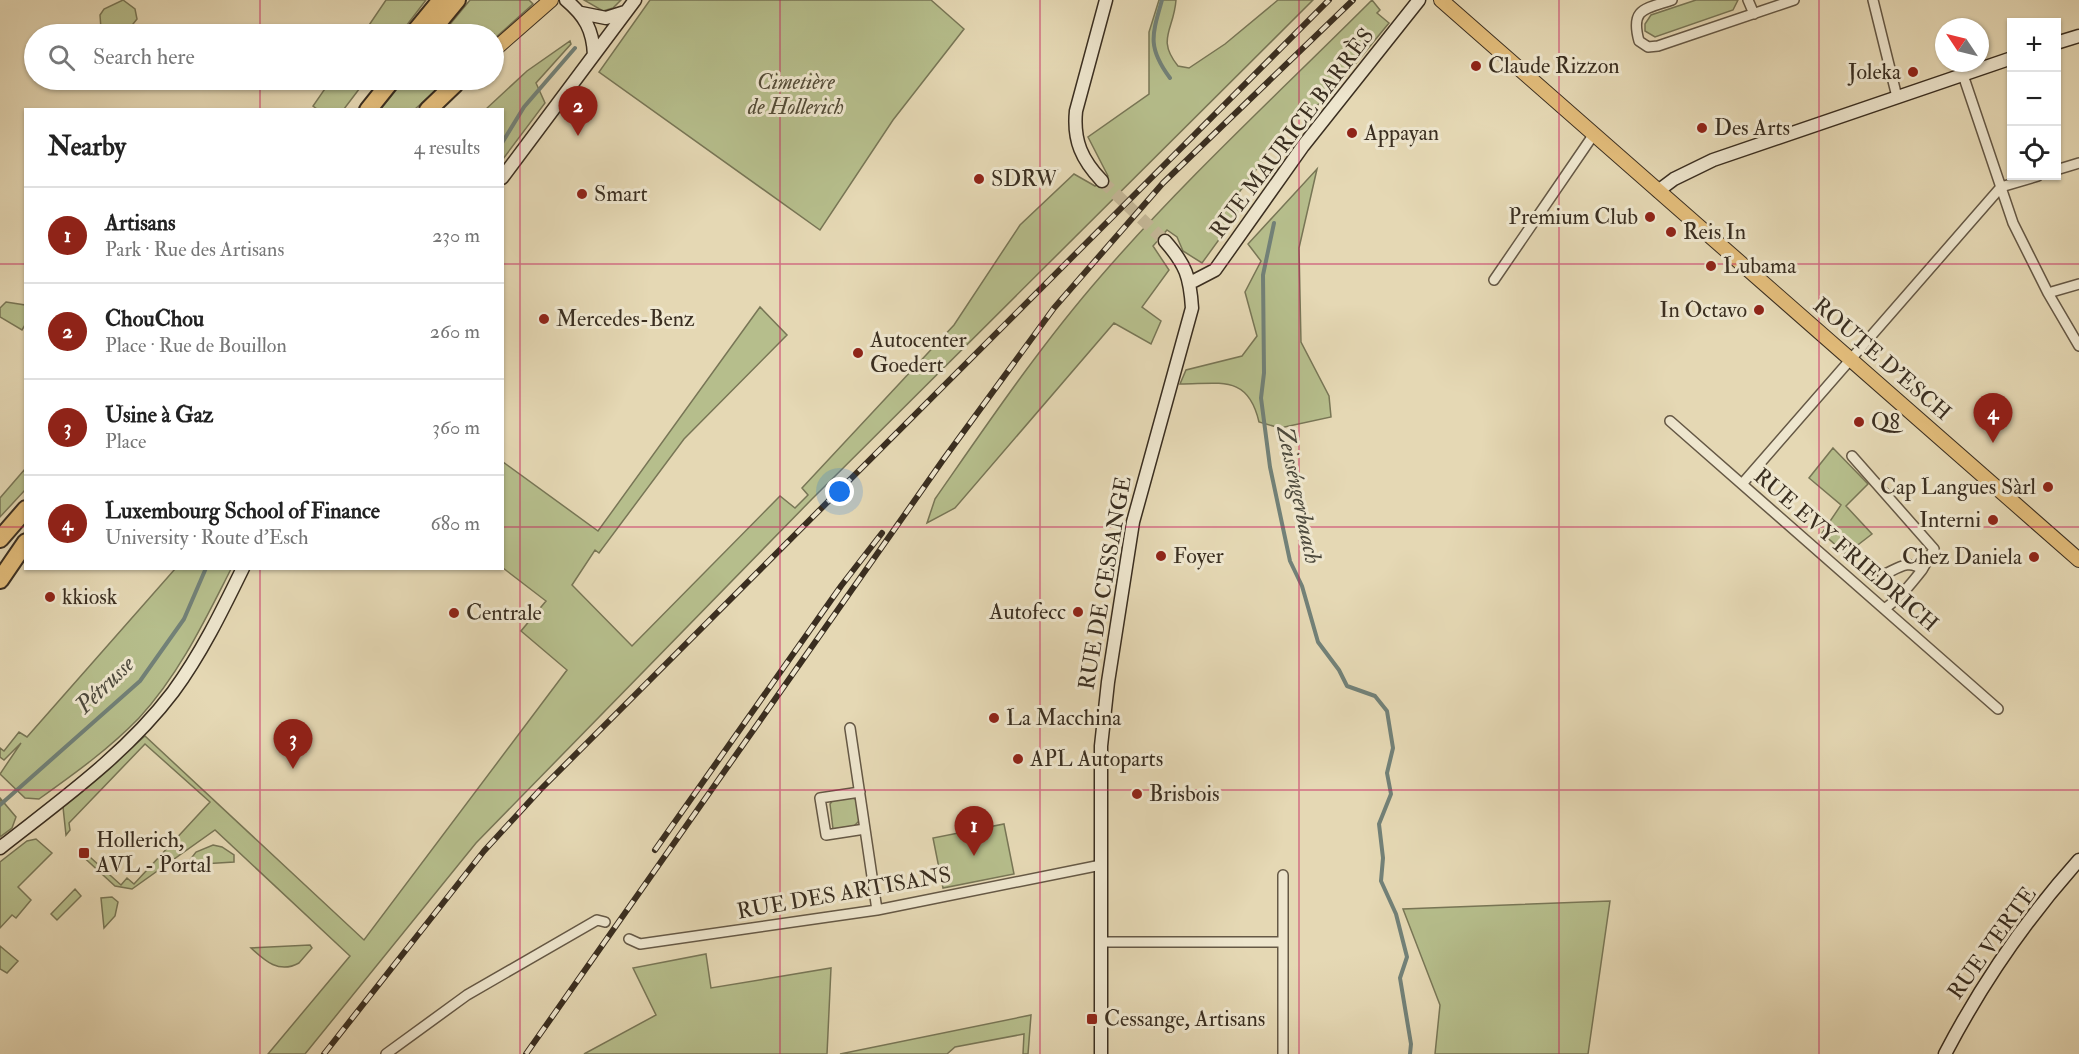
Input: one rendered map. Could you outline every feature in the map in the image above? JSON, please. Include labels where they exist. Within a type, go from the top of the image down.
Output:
[{"type":"highway","points":[[421,24],[441,0]]},
{"type":"highway","points":[[437,24],[457,0]]},
{"type":"highway","points":[[360,108],[372,90]]},
{"type":"highway","points":[[370,108],[384,90]]},
{"type":"highway","points":[[430,108],[449,90]]},
{"type":"highway","points":[[0,533],[23,512]]},
{"type":"highway","points":[[0,539],[23,512]]},
{"type":"highway","points":[[0,566],[24,543]]},
{"type":"highway","points":[[0,580],[24,544]]},
{"type":"main road","points":[[504,41],[551,0]]},
{"type":"main road","name":"ROUTE D'ESCH","points":[[1441,0],[2079,560]]},
{"type":"street","points":[[566,0],[581,13],[589,25],[594,55]]},
{"type":"street","points":[[504,175],[635,0]]},
{"type":"street","points":[[1102,181],[1081,155],[1075,126],[1076,111],[1106,0]]},
{"type":"street","name":"RUE MAURICE BARRÈS","points":[[1191,283],[1215,270],[1303,146],[1419,0]]},
{"type":"street","points":[[1672,0],[1644,10],[1638,15],[1634,23],[1639,41],[1648,46],[1658,46],[1794,0]]},
{"type":"street","points":[[1748,0],[1754,14]]},
{"type":"street","points":[[1873,0],[1897,97]]},
{"type":"street","points":[[581,13],[606,18],[625,12]]},
{"type":"street","points":[[2061,41],[2079,36]]},
{"type":"street","points":[[1658,191],[1697,166],[2007,60]]},
{"type":"street","points":[[1963,75],[2013,223],[2048,293],[2079,346]]},
{"type":"street","points":[[1494,280],[1594,134]]},
{"type":"street","points":[[2061,168],[2079,163]]},
{"type":"street","points":[[1742,484],[2001,187],[2025,180]]},
{"type":"street","name":"RUE DE CESSANGE","points":[[1101,1054],[1101,747],[1108,682],[1126,557],[1143,479],[1192,308],[1191,283],[1181,261],[1165,241]]},
{"type":"street","points":[[2048,293],[2079,284]]},
{"type":"street","name":"RUE EVY FRIEDRICH","points":[[1670,421],[1998,709]]},
{"type":"street","points":[[1852,456],[1935,549],[1922,570],[1898,598],[1884,609]]},
{"type":"street","points":[[1898,598],[1884,584],[1883,575],[1909,563],[1922,570]]},
{"type":"street","points":[[0,848],[114,757],[144,726],[172,692],[200,651],[242,570]]},
{"type":"street","points":[[850,728],[877,910]]},
{"type":"street","points":[[860,792],[820,798],[826,835],[865,828]]},
{"type":"street","name":"RUE VERTE","points":[[1945,1054],[1965,1016],[2001,959],[2079,860]]},
{"type":"street","name":"RUE DES ARTISANS","points":[[629,939],[640,944],[877,910],[1101,865]]},
{"type":"street","points":[[1283,875],[1283,1054]]},
{"type":"street","points":[[386,1054],[467,995],[597,920],[604,922]]},
{"type":"street","points":[[1101,942],[1283,942]]},
{"type":"green space","points":[[123,0],[135,9],[137,19],[133,24],[101,24],[100,15],[104,9]]},
{"type":"green space","points":[[386,0],[426,0],[408,24],[370,24]]},
{"type":"green space","points":[[470,0],[529,0],[533,4],[504,30],[504,24],[450,24]]},
{"type":"green space","points":[[584,0],[621,0],[613,8],[603,11]]},
{"type":"green space","name":"Cimetière de Hollerich","points":[[650,0],[931,0],[964,29],[893,120],[820,230],[599,72]]},
{"type":"green space","points":[[1159,0],[1176,0],[1168,34],[1168,49],[1178,66],[1189,68],[1225,44],[1278,0],[1313,0],[812,499],[476,843],[305,1054],[268,1054],[350,956],[215,830],[132,889],[115,886],[78,852],[81,849],[121,885],[127,878],[134,884],[210,802],[145,744],[69,823],[70,830],[66,835],[63,807],[145,736],[364,940],[567,670],[521,631],[546,601],[504,569],[504,463],[598,531],[760,307],[787,335],[684,439],[599,553],[595,550],[572,585],[632,646],[780,496],[795,508],[808,495],[802,488],[954,325],[1020,225],[1074,174],[1095,186],[1108,176],[1088,137],[1149,94],[1149,32]]},
{"type":"green space","points":[[1372,0],[1380,10],[1377,13],[1389,23],[1323,103],[1301,110],[1237,195],[1247,201],[1202,263],[1183,251],[1177,237],[1167,230],[1153,246],[1169,270],[1142,307],[1161,321],[1151,344],[1114,323],[955,508],[927,523],[935,499],[1036,357],[1101,276],[1200,170]]},
{"type":"green space","points":[[1696,0],[1738,0],[1733,10],[1655,37],[1645,31],[1645,24],[1651,15]]},
{"type":"green space","points":[[570,41],[571,44],[536,83],[545,103],[504,158],[504,108],[487,108],[527,71]]},
{"type":"green space","points":[[324,90],[358,90],[345,108],[316,108],[313,106]]},
{"type":"green space","points":[[396,90],[437,90],[416,108],[382,108]]},
{"type":"green space","points":[[1317,169],[1299,248],[1301,342],[1329,396],[1331,417],[1280,428],[1259,422],[1248,396],[1240,389],[1220,383],[1180,384],[1186,370],[1242,356],[1257,336],[1245,292],[1261,261],[1248,244]]},
{"type":"green space","points":[[6,302],[24,305],[22,330],[0,317],[0,308]]},
{"type":"green space","points":[[1833,448],[1868,484],[1846,506],[1872,534],[1846,554],[1822,533],[1841,505],[1809,478]]},
{"type":"green space","points":[[24,470],[24,491],[0,517],[0,498]]},
{"type":"green space","points":[[174,570],[230,570],[179,665],[167,684],[139,718],[78,771],[39,799],[25,798],[0,774],[21,743],[4,760],[0,757],[0,748],[4,751],[19,732],[27,737]]},
{"type":"green space","points":[[851,797],[857,800],[859,821],[854,826],[833,829],[830,804],[833,800]]},
{"type":"green space","points":[[0,798],[16,817],[12,828],[0,837]]},
{"type":"green space","points":[[1004,824],[1014,874],[943,888],[933,838]]},
{"type":"green space","points":[[36,839],[52,853],[18,887],[31,900],[16,918],[12,915],[0,928],[0,862],[27,841]]},
{"type":"green space","points":[[213,845],[222,847],[234,855],[234,862],[186,865],[196,852]]},
{"type":"green space","points":[[75,889],[81,896],[57,920],[51,914]]},
{"type":"green space","points":[[112,897],[118,902],[115,916],[104,928],[101,898]]},
{"type":"green space","points":[[1610,901],[1588,1054],[1435,1054],[1440,1005],[1403,909]]},
{"type":"green space","points":[[310,945],[312,948],[299,963],[285,967],[279,967],[267,961],[251,948]]},
{"type":"green space","points":[[0,946],[18,961],[7,973],[0,969]]},
{"type":"green space","points":[[706,954],[711,988],[831,968],[827,1054],[584,1054],[656,1015],[633,968]]},
{"type":"green space","points":[[1031,1015],[1028,1054],[1023,1054],[1024,1034],[955,1047],[947,1054],[840,1054]]},
{"type":"waterway","name":"Zeisséngerbaach","points":[[1162,0],[1154,40],[1158,58],[1170,78]]},
{"type":"waterway","name":"Pétrusse","points":[[504,140],[524,107],[575,48]]},
{"type":"waterway","name":"Zeisséngerbaach","points":[[1274,223],[1263,275],[1264,373],[1261,398],[1270,467],[1290,561],[1302,586],[1318,642],[1339,670],[1347,686],[1375,696],[1387,711],[1393,748],[1387,773],[1391,794],[1379,824],[1383,858],[1381,881],[1396,914],[1407,957],[1400,978],[1411,1044],[1410,1054]]},
{"type":"waterway","name":"Pétrusse","points":[[0,805],[140,681],[184,619],[205,570]]},
{"type":"tunnel","points":[[1102,181],[1165,241]]},
{"type":"railway","points":[[324,1054],[484,851],[540,790],[1329,0]]},
{"type":"railway","points":[[526,1054],[943,460],[1054,308],[1163,183],[1353,0]]},
{"type":"railway","points":[[655,850],[841,586],[882,533]]},
{"type":"place","name":"Claude Rizzon","points":[[1476,66]]},
{"type":"place","name":"Joleka","points":[[1913,72]]},
{"type":"place","name":"Des Arts","points":[[1702,128]]},
{"type":"place","name":"Appayan","points":[[1352,133]]},
{"type":"place","name":"ChouChou","points":[[578,136]]},
{"type":"place","name":"SDRW","points":[[979,179]]},
{"type":"place","name":"Smart","points":[[582,194]]},
{"type":"place","name":"Premium Club","points":[[1650,217]]},
{"type":"place","name":"Reis In","points":[[1671,232]]},
{"type":"place","name":"Lubama","points":[[1711,266]]},
{"type":"place","name":"In Octavo","points":[[1759,310]]},
{"type":"place","name":"Mercedes-Benz","points":[[544,319]]},
{"type":"place","name":"Autocenter Goedert","points":[[858,353]]},
{"type":"place","name":"Q8","points":[[1859,422]]},
{"type":"place","name":"Luxembourg School of Finance","points":[[1993,443]]},
{"type":"place","name":"Cap Langues Sàrl","points":[[2048,487]]},
{"type":"place","name":"Interni","points":[[1993,520]]},
{"type":"place","name":"Foyer","points":[[1161,556]]},
{"type":"place","name":"Chez Daniela","points":[[2034,557]]},
{"type":"place","name":"kkiosk","points":[[50,597]]},
{"type":"place","name":"Autofecc","points":[[1078,612]]},
{"type":"place","name":"Centrale","points":[[454,613]]},
{"type":"place","name":"La Macchina","points":[[994,718]]},
{"type":"place","name":"APL Autoparts","points":[[1018,759]]},
{"type":"place","name":"Usine à Gaz","points":[[293,769]]},
{"type":"place","name":"Brisbois","points":[[1137,794]]},
{"type":"place","name":"Hollerich, AVL - Portal","points":[[84,853]]},
{"type":"place","name":"Artisans","points":[[974,856]]},
{"type":"place","name":"Cessange, Artisans","points":[[1092,1019]]}]
